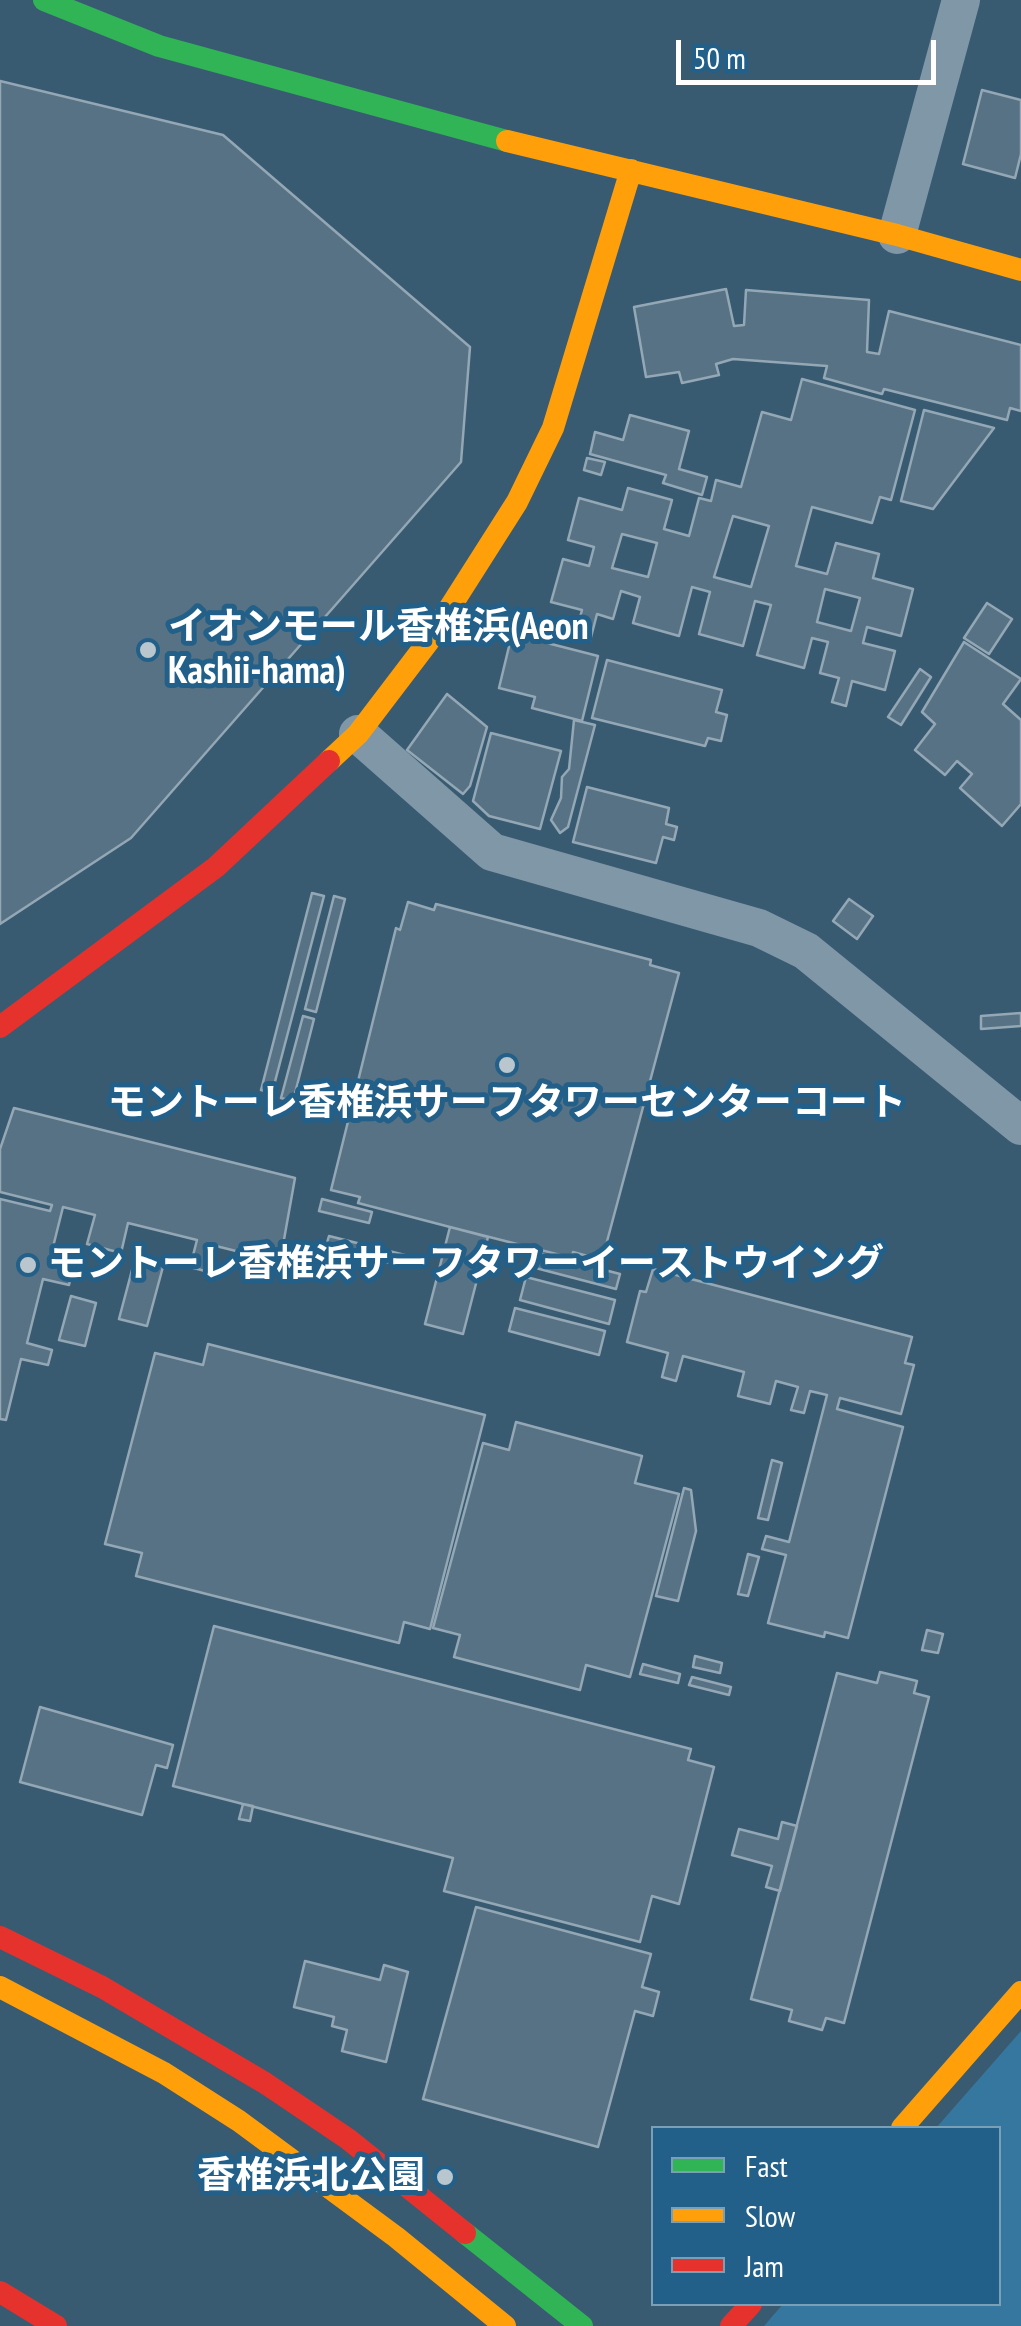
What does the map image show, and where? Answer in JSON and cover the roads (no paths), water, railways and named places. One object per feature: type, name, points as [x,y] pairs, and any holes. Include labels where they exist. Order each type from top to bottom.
[{"type":"main road","points":[[44,0],[159,46],[471,132],[897,235],[1021,270]]},
{"type":"main road","points":[[0,1027],[216,866],[358,734],[428,642],[524,487],[553,428],[631,170]]},
{"type":"main road","points":[[0,1937],[102,1987],[265,2083],[348,2139],[582,2326]]},
{"type":"main road","points":[[0,1987],[164,2074],[239,2121],[396,2236],[505,2326]]},
{"type":"main road","points":[[904,2126],[1021,1992]]},
{"type":"main road","points":[[0,2292],[56,2326]]},
{"type":"main road","points":[[732,2326],[749,2306]]},
{"type":"street","points":[[897,235],[961,0]]},
{"type":"street","points":[[358,734],[492,852],[759,928],[806,951],[1021,1126]]},
{"type":"place","name":"イオンモール香椎浜(Aeon Kashii-hama)","points":[[148,650]]},
{"type":"place","name":"モントーレ香椎浜サーフタワーセンターコート","points":[[507,1065]]},
{"type":"place","name":"モントーレ香椎浜サーフタワーイーストウイング","points":[[28,1265]]},
{"type":"place","name":"香椎浜北公園","points":[[445,2177]]}]
